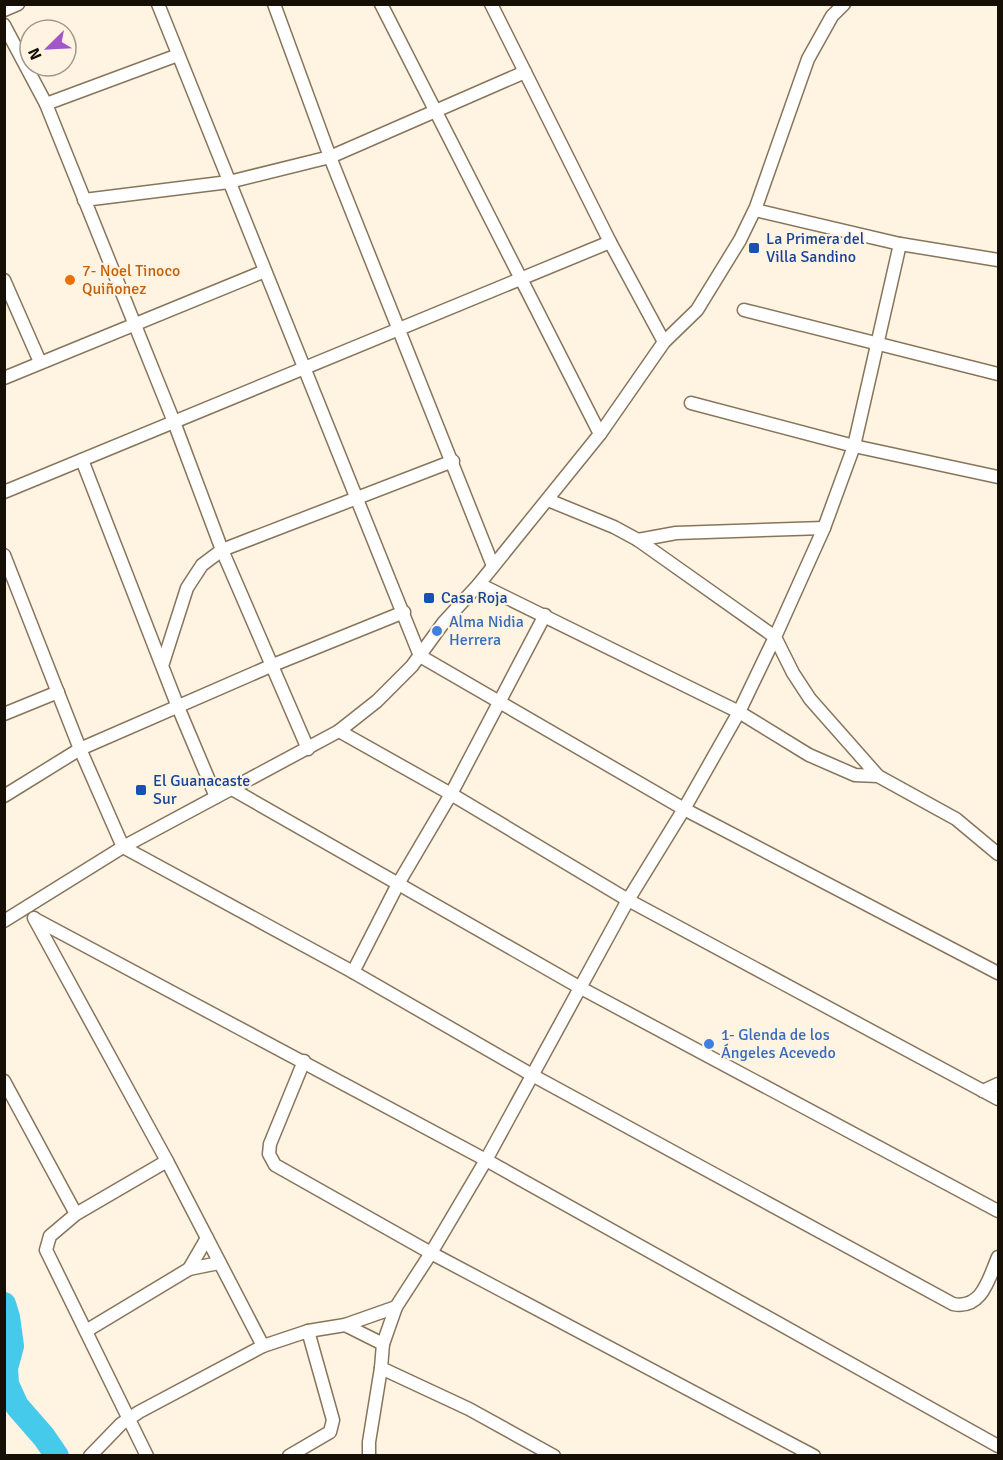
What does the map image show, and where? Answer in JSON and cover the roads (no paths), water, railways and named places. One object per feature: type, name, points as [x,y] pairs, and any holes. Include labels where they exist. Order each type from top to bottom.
[{"type":"street","points":[[4,10],[18,4]]},
{"type":"street","points":[[158,4],[420,656],[684,809],[999,973]]},
{"type":"street","points":[[381,4],[519,280],[600,434]]},
{"type":"street","points":[[491,4],[610,242],[664,342]]},
{"type":"street","points":[[4,921],[123,847],[339,731],[377,701],[420,656],[444,622],[479,584],[600,434],[664,342],[697,310],[740,240],[755,210],[808,59],[832,16],[844,4]]},
{"type":"street","points":[[279,6],[330,156],[493,566]]},
{"type":"street","points":[[4,25],[46,104],[174,422],[222,550],[308,749]]},
{"type":"street","points":[[46,104],[178,55]]},
{"type":"street","points":[[84,200],[229,182],[330,156],[437,112],[525,72]]},
{"type":"street","points":[[755,210],[900,244],[999,260]]},
{"type":"street","points":[[4,492],[610,242]]},
{"type":"street","points":[[369,1455],[383,1344],[396,1307],[486,1160],[628,900],[684,809],[739,712],[824,528],[854,446],[900,244]]},
{"type":"street","points":[[4,378],[265,272]]},
{"type":"street","points":[[4,280],[40,362]]},
{"type":"street","points":[[744,310],[999,374]]},
{"type":"street","points":[[691,403],[854,446],[999,477]]},
{"type":"street","points":[[82,460],[178,707],[216,797]]},
{"type":"street","points":[[162,663],[187,588],[202,565],[222,550],[453,461]]},
{"type":"street","points":[[548,500],[614,527],[638,540],[775,637],[793,673],[810,699],[878,776],[956,819],[999,854]]},
{"type":"street","points":[[638,540],[676,533],[824,528]]},
{"type":"street","points":[[4,555],[80,749],[123,847],[353,972],[532,1075],[953,1304],[964,1306],[973,1302],[981,1294],[999,1257]]},
{"type":"street","points":[[479,584],[739,712],[809,755],[855,775],[878,776]]},
{"type":"street","points":[[4,796],[80,749],[273,665],[404,612]]},
{"type":"street","points":[[353,972],[398,884],[451,794],[500,703],[545,615]]},
{"type":"street","points":[[4,714],[58,692]]},
{"type":"street","points":[[339,731],[451,794],[628,900],[999,1100]]},
{"type":"street","points":[[232,789],[579,987],[999,1211]]},
{"type":"street","points":[[28,906],[167,1161],[263,1346]]},
{"type":"street","points":[[35,919],[486,1160],[999,1446]]},
{"type":"street","points":[[304,1061],[270,1144],[269,1154],[275,1165],[431,1253],[814,1455]]},
{"type":"street","points":[[4,1081],[76,1214]]},
{"type":"street","points":[[982,1091],[999,1084]]},
{"type":"street","points":[[147,1455],[46,1250],[50,1236],[76,1214],[167,1161]]},
{"type":"street","points":[[189,1269],[207,1238]]},
{"type":"street","points":[[86,1331],[189,1269],[219,1263]]},
{"type":"street","points":[[90,1455],[121,1424],[263,1346],[308,1331],[345,1324],[396,1307]]},
{"type":"street","points":[[345,1324],[383,1344]]},
{"type":"street","points":[[290,1455],[330,1432],[333,1420],[308,1331]]},
{"type":"street","points":[[381,1368],[469,1409],[554,1455]]},
{"type":"waterway","points":[[4,1304],[12,1346],[6,1368],[7,1384],[17,1406],[57,1456]]},
{"type":"place","name":"La Primera del Villa Sandino","points":[[754,248]]},
{"type":"place","name":"7- Noel Tinoco Quiñonez","points":[[70,280]]},
{"type":"place","name":"Casa Roja","points":[[429,598]]},
{"type":"place","name":"Alma Nidia Herrera","points":[[437,631]]},
{"type":"place","name":"El Guanacaste Sur","points":[[141,790]]},
{"type":"place","name":"1- Glenda de los Ángeles Acevedo","points":[[709,1044]]}]
